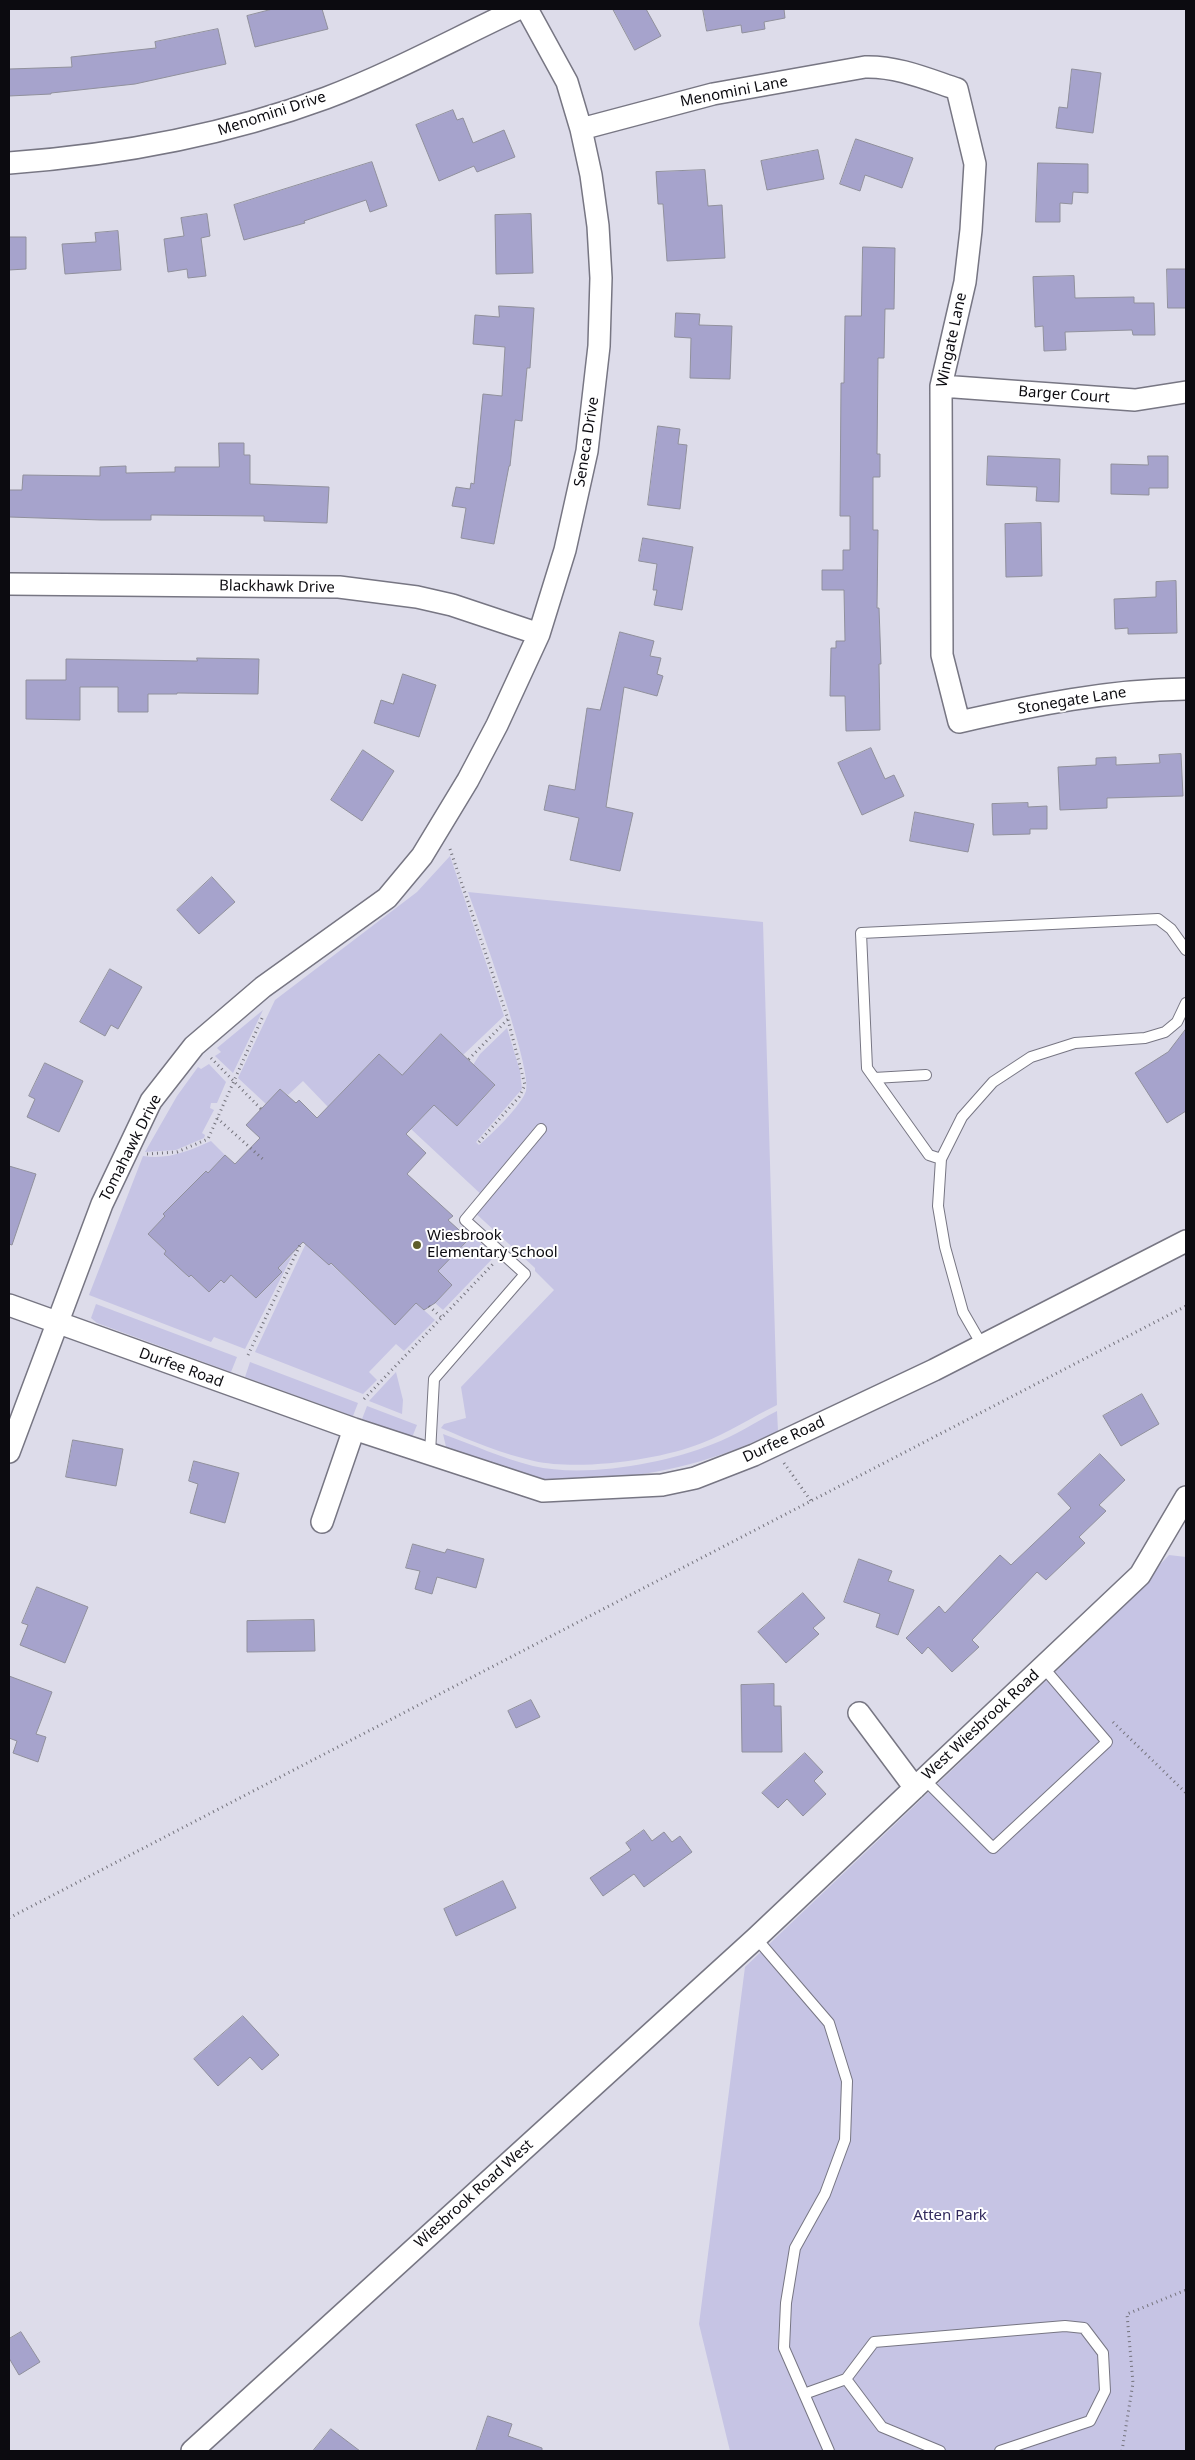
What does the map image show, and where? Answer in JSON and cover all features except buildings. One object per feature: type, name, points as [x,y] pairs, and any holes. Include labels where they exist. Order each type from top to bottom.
[{"type":"street","name":"Menomini Drive","points":[[9,163],[63,159],[130,150],[201,136],[262,120],[326,98],[389,71],[518,9]]},
{"type":"street","name":"Seneca Drive","points":[[422,856],[468,780],[497,725],[539,634],[578,499],[588,441],[599,346],[601,278],[598,226],[591,174],[581,129],[567,82],[527,9]]},
{"type":"street","name":"Menomini Lane","points":[[581,129],[712,94],[865,67],[890,68]]},
{"type":"street","name":"Wingate Lane","points":[[890,68],[957,89],[972,148],[974,164],[971,230],[965,282],[941,386],[942,655],[959,722]]},
{"type":"street","name":"Barger Court","points":[[941,386],[1135,400],[1186,392]]},
{"type":"street","name":"Blackhawk Drive","points":[[9,584],[339,587],[381,591],[452,606],[539,634]]},
{"type":"street","name":"Stonegate Lane","points":[[959,722],[1050,702],[1102,694],[1186,689]]},
{"type":"street","name":"Tomahawk Drive","points":[[9,1452],[102,1204],[151,1101],[194,1046],[263,987],[387,898],[422,856]]},
{"type":"street","name":"Durfee Road","points":[[9,1305],[354,1429],[543,1491],[662,1485],[719,1469],[773,1446],[982,1345],[1186,1241]]},
{"type":"street","points":[[322,1522],[354,1429]]},
{"type":"street","name":"West Wiesbrook Road","points":[[756,1938],[1140,1575],[1186,1497]]},
{"type":"street","points":[[859,1713],[919,1784]]},
{"type":"street","name":"Wiesbrook Road West","points":[[192,2451],[756,1938]]},
{"type":"lane","points":[[941,1159],[929,1155],[867,1068],[861,932],[1158,919],[1171,929],[1186,950]]},
{"type":"lane","points":[[982,1345],[964,1312],[944,1240],[938,1206],[941,1159],[962,1116],[993,1082],[1011,1068],[1031,1057],[1076,1043],[1145,1038],[1165,1032],[1177,1022],[1186,1003]]},
{"type":"lane","points":[[874,1078],[926,1074]]},
{"type":"lane","points":[[430,1453],[434,1379],[525,1274],[465,1220],[541,1128]]},
{"type":"lane","points":[[919,1784],[993,1848],[1107,1742],[1043,1667]]},
{"type":"lane","points":[[756,1938],[829,2022],[847,2081],[845,2140],[824,2194],[795,2248],[786,2303],[784,2348],[829,2451]]},
{"type":"lane","points":[[804,2394],[846,2379],[874,2342],[1065,2326],[1084,2328],[1103,2353],[1105,2391],[1090,2421],[1000,2451]]},
{"type":"lane","points":[[846,2379],[882,2427],[940,2451]]},
{"type":"path","points":[[450,848],[508,1019],[525,1086],[519,1098],[479,1142]]},
{"type":"path","points":[[141,1153],[152,1155],[177,1152],[208,1139],[264,1015]]},
{"type":"path","points":[[468,1060],[508,1019]]},
{"type":"path","points":[[207,1054],[261,1110]]},
{"type":"path","points":[[217,1118],[264,1161]]},
{"type":"path","points":[[248,1355],[300,1245]]},
{"type":"path","points":[[364,1400],[502,1254]]},
{"type":"path","points":[[429,1306],[442,1318]]},
{"type":"path","points":[[9,1918],[1186,1306]]},
{"type":"path","points":[[773,1446],[810,1501]]},
{"type":"path","points":[[1111,1721],[1186,1793]]},
{"type":"path","points":[[1122,2451],[1133,2383],[1127,2314],[1186,2290]]},
{"type":"green space","points":[[450,856],[504,1016],[463,1055],[441,1034],[402,1075],[379,1054],[328,1107],[303,1081],[288,1095],[280,1089],[266,1104],[238,1078],[275,1000],[417,892]]},
{"type":"green space","points":[[468,892],[763,922],[777,1405],[721,1435],[685,1449],[642,1459],[573,1465],[552,1464],[511,1455],[441,1428],[444,1424],[466,1418],[461,1387],[554,1290],[535,1271],[535,1268],[472,1210],[484,1197],[411,1129],[434,1105],[457,1126],[495,1086],[473,1065],[480,1054],[507,1028],[520,1071],[522,1089],[476,1142],[479,1145],[512,1112],[526,1091],[526,1078],[514,1027]]},
{"type":"green space","points":[[263,1010],[233,1073],[215,1056],[221,1052],[217,1048]]},
{"type":"green space","points":[[209,1064],[226,1082],[217,1103],[211,1103],[210,1108],[214,1110],[202,1133],[205,1135],[204,1138],[176,1150],[145,1152],[177,1096],[198,1067],[201,1069]]},
{"type":"green space","points":[[211,1141],[225,1155],[208,1173],[205,1171],[202,1175],[204,1177],[163,1214],[165,1216],[148,1234],[166,1251],[164,1254],[186,1270],[184,1272],[188,1277],[191,1275],[209,1292],[221,1280],[224,1282],[231,1275],[256,1298],[282,1272],[278,1268],[293,1254],[245,1349],[214,1337],[211,1342],[89,1295],[143,1156],[170,1156]]},
{"type":"green space","points":[[471,1238],[476,1239],[495,1256],[443,1310],[435,1303],[452,1285],[438,1271]]},
{"type":"green space","points":[[307,1241],[394,1324],[416,1303],[435,1320],[404,1351],[396,1344],[369,1372],[377,1380],[363,1394],[255,1352]]},
{"type":"green space","points":[[96,1304],[237,1357],[231,1372],[97,1323],[91,1318]]},
{"type":"green space","points":[[250,1362],[358,1403],[353,1416],[245,1377]]},
{"type":"green space","points":[[396,1372],[403,1400],[402,1414],[369,1401]]},
{"type":"green space","points":[[367,1406],[417,1425],[413,1435],[410,1436],[362,1419]]},
{"type":"green space","points":[[777,1411],[778,1431],[712,1458],[668,1469],[623,1477],[570,1482],[549,1481],[506,1471],[447,1451],[443,1434],[533,1466],[553,1469],[599,1470],[648,1463],[693,1451],[729,1437]]},
{"type":"green space","name":"Atten Park","points":[[1169,1555],[1186,1557],[1186,2451],[730,2451],[699,2324],[745,1967],[1093,1636]]},
{"type":"place","name":"Wiesbrook Elementary School","points":[[417,1245]]}]
